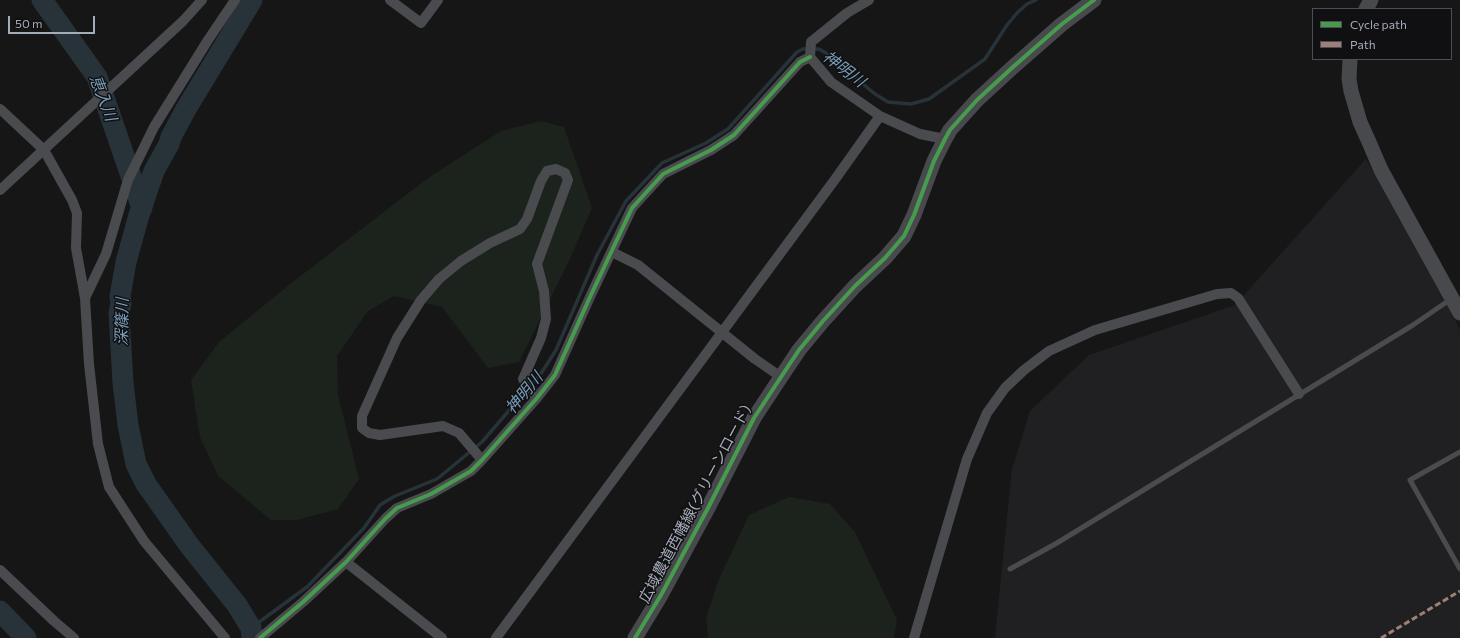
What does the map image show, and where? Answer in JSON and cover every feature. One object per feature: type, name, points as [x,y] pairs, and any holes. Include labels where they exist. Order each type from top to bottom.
[{"type":"street","points":[[0,190],[183,21],[202,0]]},
{"type":"street","points":[[85,298],[106,254],[128,180],[154,127],[208,40],[235,0]]},
{"type":"street","points":[[390,0],[421,23],[438,0]]},
{"type":"street","points":[[869,0],[847,13],[811,42],[810,57],[831,82],[880,116],[920,134],[944,139]]},
{"type":"street","name":"広域農道西幡線(グリーンロード)","points":[[635,638],[665,588],[754,418],[799,350],[823,321],[885,258],[904,236],[914,215],[934,161],[944,139],[950,130],[983,94],[1062,24],[1094,0]]},
{"type":"street","points":[[265,636],[346,562],[385,518],[397,508],[431,494],[471,471],[480,458],[555,375],[632,208],[663,174],[710,150],[734,135],[800,62],[810,57]]},
{"type":"street","points":[[1350,60],[1349,79],[1360,122],[1381,170],[1460,313]]},
{"type":"street","points":[[0,109],[44,150],[72,200],[77,213],[76,248],[85,298],[89,364],[98,444],[109,487],[144,541],[225,638]]},
{"type":"street","points":[[496,638],[880,116]]},
{"type":"street","points":[[480,458],[458,433],[443,426],[380,435],[369,433],[362,428],[362,416],[397,338],[421,300],[439,279],[461,261],[490,243],[520,229],[527,219],[541,181],[547,171],[556,169],[565,173],[568,180],[537,264],[544,291],[546,319],[541,338],[522,379],[535,396]]},
{"type":"street","points":[[612,252],[638,265],[721,333],[781,377]]},
{"type":"street","points":[[914,638],[967,459],[988,414],[1006,388],[1024,370],[1049,351],[1095,330],[1216,294],[1231,293],[1238,298],[1299,394]]},
{"type":"street","points":[[346,562],[442,638]]},
{"type":"street","points":[[0,570],[74,638]]},
{"type":"lane","points":[[1010,568],[1057,543],[1413,325],[1451,298]]},
{"type":"lane","points":[[1460,452],[1410,480],[1460,569]]},
{"type":"shaded area","points":[[541,121],[564,127],[592,208],[569,261],[519,362],[488,368],[442,307],[394,296],[368,311],[337,356],[338,395],[359,479],[338,509],[297,520],[271,520],[218,476],[200,437],[191,380],[219,342],[290,284],[428,178],[501,131]]},
{"type":"shaded area","points":[[1366,159],[1460,329],[1460,638],[995,638],[1012,469],[1030,411],[1089,355],[1235,305]]},
{"type":"shaded area","points":[[789,497],[830,504],[855,532],[897,620],[894,638],[708,638],[706,618],[719,579],[749,515]]},
{"type":"waterway","name":"恵入川","points":[[42,0],[97,77],[142,208]]},
{"type":"waterway","name":"深篠川","points":[[252,0],[186,109],[154,171],[139,215],[126,262],[120,296],[121,303],[119,313],[123,383],[128,425],[136,464],[146,484],[189,545],[237,605],[251,628],[252,638]]},
{"type":"waterway","name":"神明川","points":[[251,628],[307,587],[364,528],[380,505],[395,496],[437,479],[482,442],[542,372],[556,350],[597,255],[626,201],[662,163],[706,143],[728,129],[797,52],[803,49],[819,49],[826,53],[875,94],[888,102],[911,104],[929,99],[985,59],[1007,25],[1017,13],[1027,4],[1036,0]]},
{"type":"waterway","points":[[0,611],[26,638]]},
{"type":"marked path","points":[[1381,638],[1460,591]]},
{"type":"cycle path","points":[[635,638],[661,595],[754,418],[799,350],[855,286],[885,258],[904,236],[914,215],[934,161],[950,130],[977,100],[1013,67],[1062,24],[1094,0]]},
{"type":"cycle path","points":[[260,638],[303,602],[346,562],[397,508],[431,494],[471,471],[482,460],[537,398],[555,375],[632,208],[663,174],[711,150],[734,135],[800,62],[810,57]]}]
